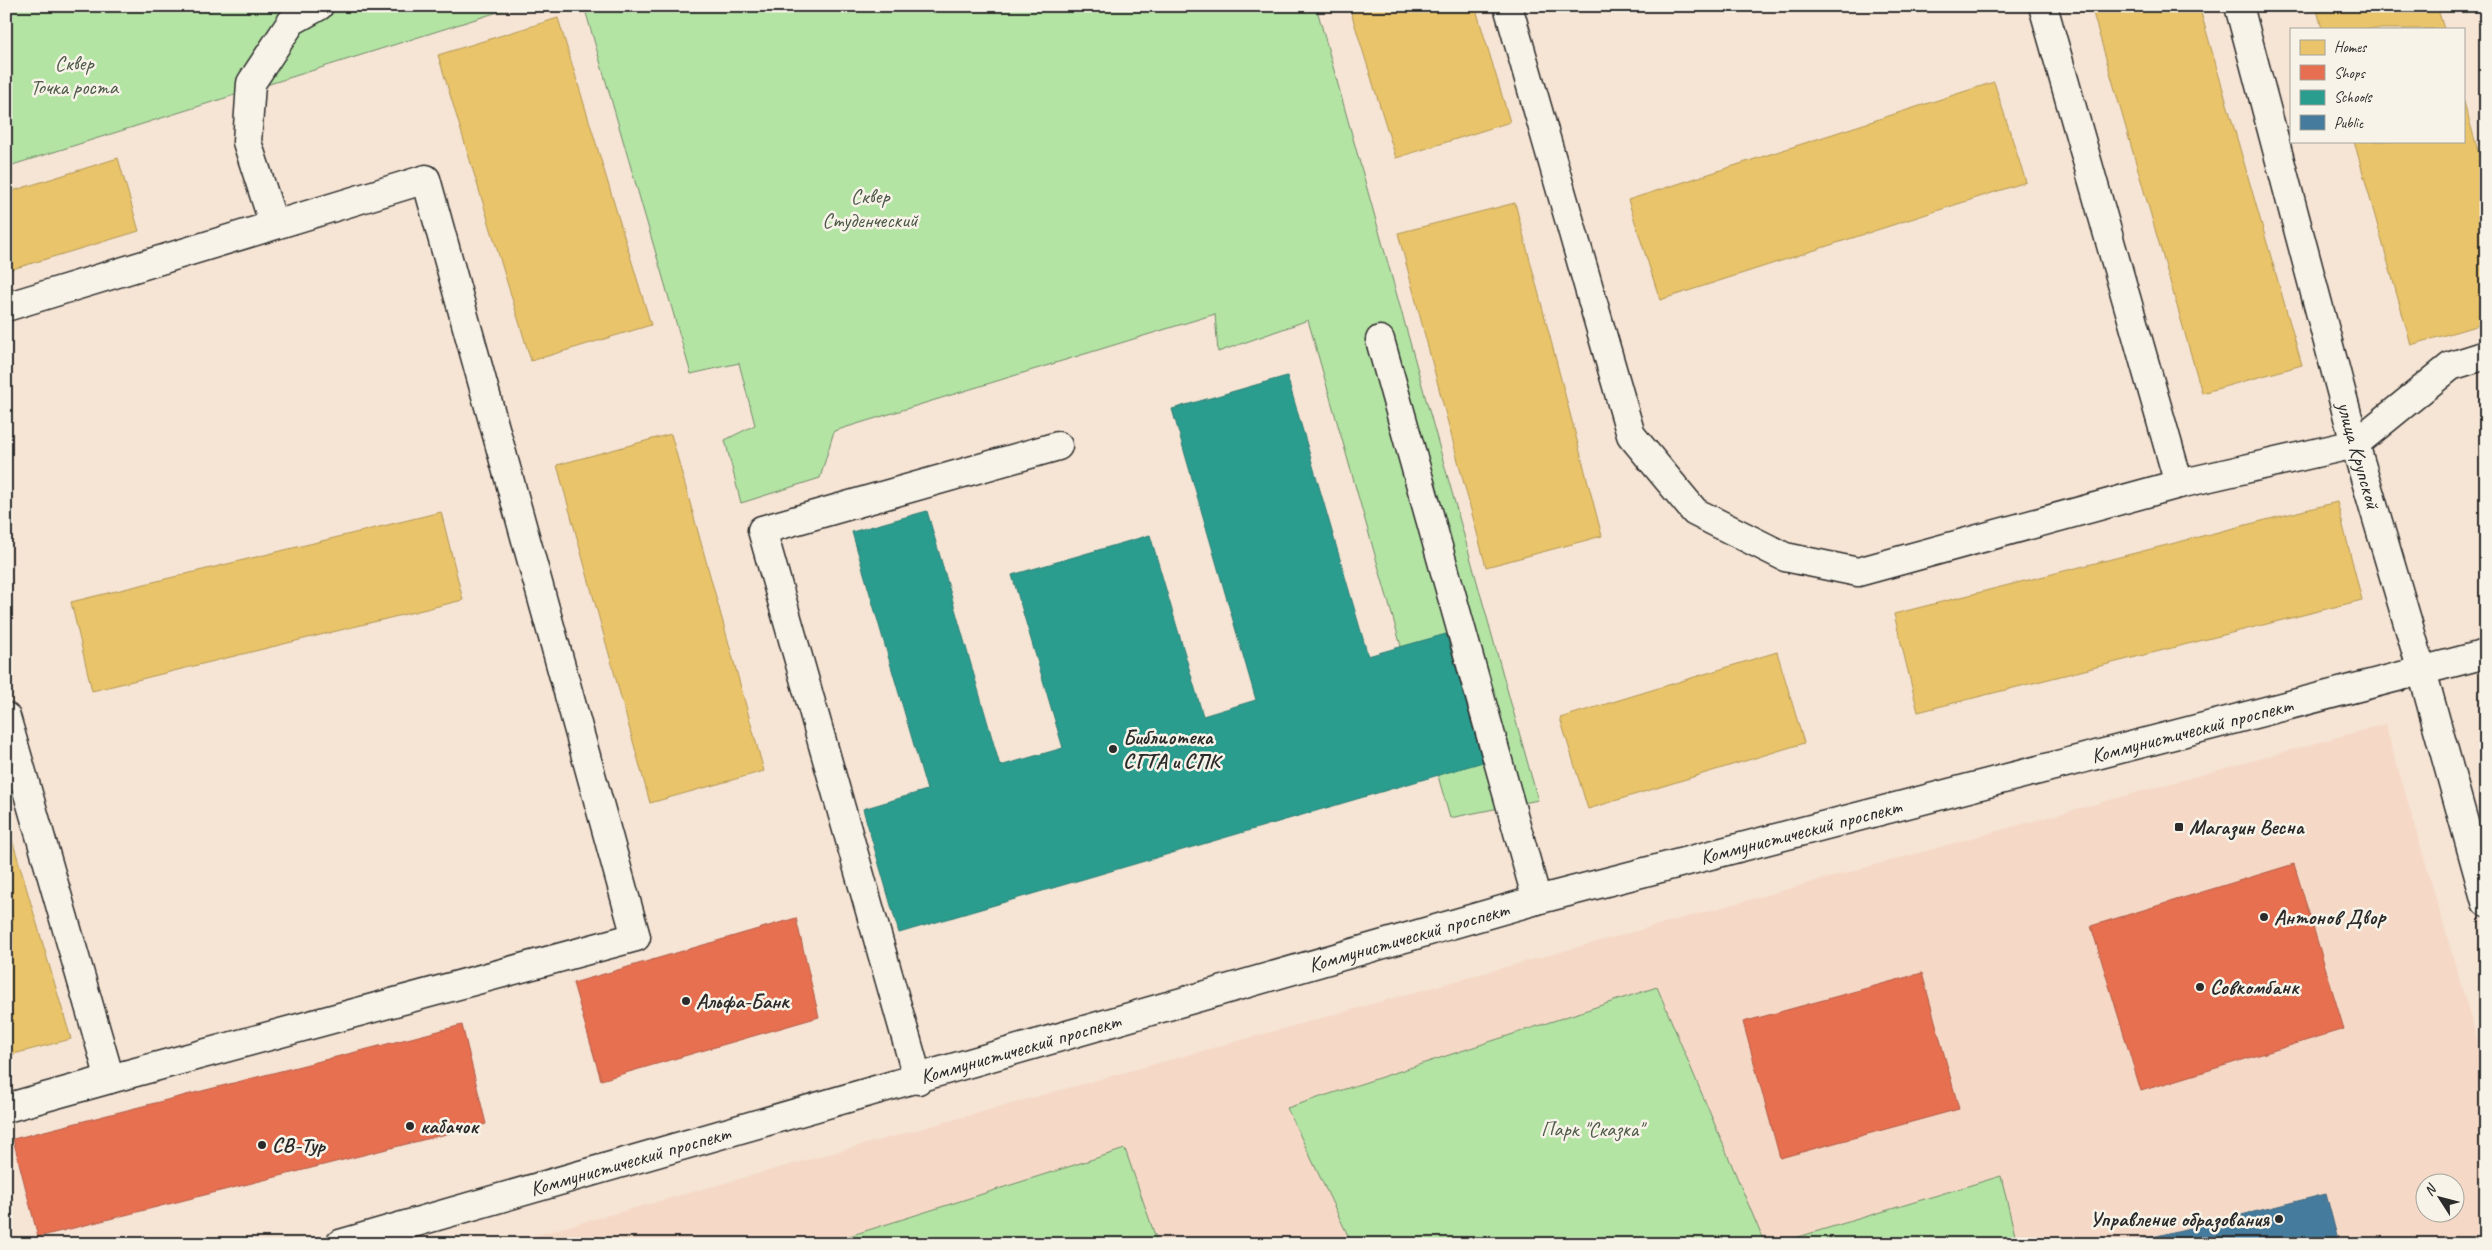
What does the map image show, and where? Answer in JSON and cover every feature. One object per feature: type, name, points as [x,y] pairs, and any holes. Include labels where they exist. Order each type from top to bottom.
[{"type":"main road","points":[[274,225],[247,142],[251,83],[292,21],[319,6]]},
{"type":"main road","points":[[1508,6],[1631,435],[1695,512],[1785,557],[1858,572],[2180,484],[2355,444],[2450,366],[2486,356]]},
{"type":"main road","points":[[2043,6],[2180,484]]},
{"type":"main road","name":"улица Крупской","points":[[2239,6],[2355,444],[2422,671],[2486,902]]},
{"type":"main road","points":[[6,307],[426,178],[636,937],[6,1108]]},
{"type":"main road","points":[[1380,340],[1538,900]]},
{"type":"main road","points":[[918,1080],[762,530],[1058,446]]},
{"type":"main road","name":"Коммунистический проспект","points":[[340,1244],[918,1080],[1538,900],[2486,654]]},
{"type":"main road","points":[[6,717],[110,1079]]},
{"type":"shaded area","points":[[2385,724],[2486,1070],[2486,1244],[504,1244]]},
{"type":"green space","name":"Сквер Точка роста","points":[[6,6],[517,6],[6,167]]},
{"type":"green space","name":"Сквер Студенческий","points":[[584,6],[1316,6],[1538,800],[1450,818],[1308,320],[1218,352],[1215,314],[834,431],[820,478],[741,503],[725,440],[755,425],[739,363],[691,374]]},
{"type":"green space","name":"Парк \"Сказка\"","points":[[1657,987],[1765,1244],[1352,1244],[1287,1108]]},
{"type":"green space","points":[[1125,1149],[1158,1244],[824,1244]]},
{"type":"green space","points":[[2001,1176],[2017,1244],[1775,1244]]},
{"type":"building: Homes","points":[[1349,6],[1475,6],[1510,122],[1396,158]]},
{"type":"building: Homes","points":[[2091,6],[2199,6],[2302,365],[2202,393]]},
{"type":"building: Homes","points":[[2316,6],[2437,6],[2444,28],[2322,28]]},
{"type":"building: Homes","points":[[558,18],[651,325],[531,361],[438,55]]},
{"type":"building: Homes","points":[[1994,82],[2026,182],[1660,300],[1628,200]]},
{"type":"building: Homes","points":[[2464,102],[2486,179],[2486,323],[2411,345],[2354,142],[2464,142]]},
{"type":"building: Homes","points":[[118,158],[139,231],[6,271],[6,193]]},
{"type":"building: Homes","points":[[1515,203],[1602,536],[1486,567],[1398,233]]},
{"type":"building: Homes","points":[[671,434],[764,771],[650,803],[557,465]]},
{"type":"building: Homes","points":[[2337,502],[2362,600],[1918,712],[1894,614]]},
{"type":"building: Homes","points":[[441,512],[463,600],[92,691],[71,602]]},
{"type":"building: Homes","points":[[1777,652],[1804,743],[1588,809],[1560,718]]},
{"type":"building: Homes","points":[[11,836],[71,1039],[6,1056],[6,837]]},
{"type":"building: Shops","points":[[2294,864],[2344,1029],[2141,1091],[2091,926]]},
{"type":"building: Shops","points":[[796,918],[819,1017],[601,1080],[573,983]]},
{"type":"building: Shops","points":[[1922,973],[1959,1109],[1780,1158],[1743,1022]]},
{"type":"building: Shops","points":[[462,1025],[486,1124],[38,1237],[13,1139]]},
{"type":"building: Schools","points":[[1287,376],[1368,656],[1446,634],[1483,762],[899,933],[863,809],[927,790],[852,532],[927,511],[1000,766],[1063,748],[1012,575],[1150,535],[1203,716],[1256,700],[1172,409]]},
{"type":"building: Public","name":"Управление образования","points":[[2326,1194],[2339,1244],[2125,1244]]},
{"type":"place","name":"Библиотека СГТА и СПК","points":[[1113,749]]},
{"type":"place","name":"Магазин Весна","points":[[2179,827]]},
{"type":"place","name":"Антонов Двор","points":[[2264,917]]},
{"type":"place","name":"Совкомбанк","points":[[2200,987]]},
{"type":"place","name":"Альфа-Банк","points":[[686,1001]]},
{"type":"place","name":"кабачок","points":[[410,1126]]},
{"type":"place","name":"СВ-Тур","points":[[262,1145]]},
{"type":"place","name":"Управление образования","points":[[2279,1219]]}]
